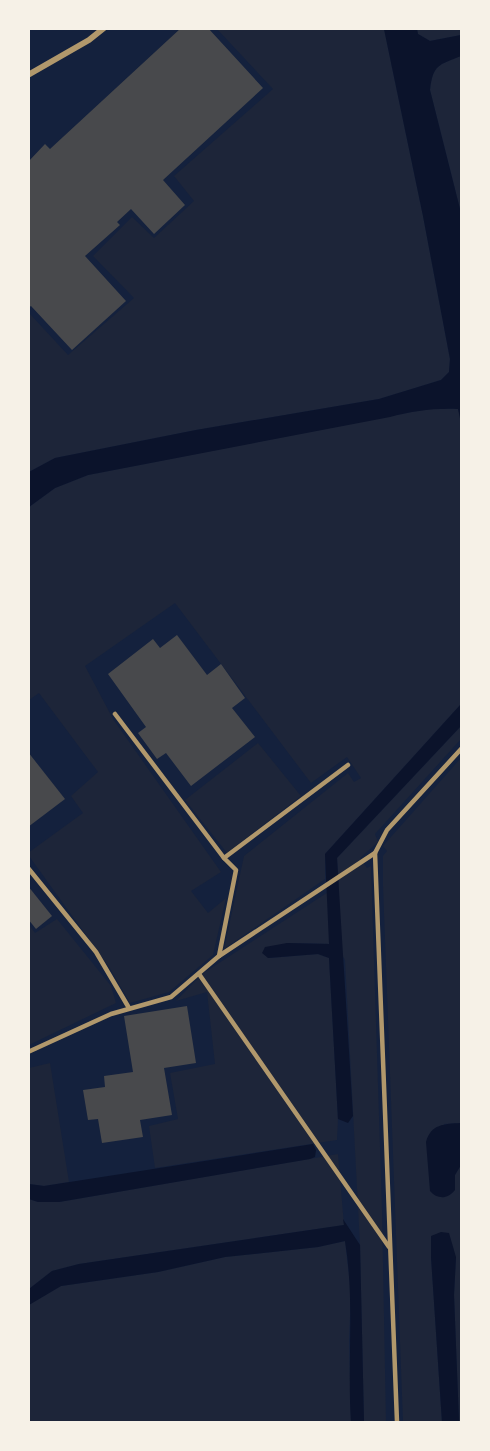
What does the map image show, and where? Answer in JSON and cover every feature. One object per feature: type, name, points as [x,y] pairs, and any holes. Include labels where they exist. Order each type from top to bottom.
[{"type":"street","points":[[28,75],[89,40],[104,28]]},
{"type":"lane","points":[[115,714],[224,858],[236,870],[219,956]]},
{"type":"lane","points":[[28,1052],[111,1014],[171,997],[219,956],[375,853],[387,830],[462,748]]},
{"type":"lane","points":[[224,858],[348,765]]},
{"type":"lane","points":[[375,853],[397,1422]]},
{"type":"lane","points":[[28,868],[96,952],[129,1008]]},
{"type":"lane","points":[[199,974],[391,1249]]},
{"type":"shaded area","points":[[217,29],[384,29],[423,216],[450,359],[449,372],[441,380],[379,399],[196,430],[55,458],[29,472],[29,315],[68,355],[134,298],[93,256],[132,217],[154,238],[194,201],[174,176],[273,89]]},
{"type":"shaded area","points":[[384,29],[417,29],[418,34],[430,41],[461,35],[461,56],[447,61],[435,70],[430,90],[461,213],[461,423],[458,409],[423,410],[88,475],[55,488],[29,507],[29,472],[55,458],[196,430],[379,399],[441,380],[449,372],[450,359],[423,216]]},
{"type":"shaded area","points":[[417,29],[461,29],[461,35],[430,41],[418,34]]},
{"type":"shaded area","points":[[461,56],[461,213],[430,90],[435,70],[447,61]]},
{"type":"shaded area","points":[[432,408],[458,409],[462,423],[461,704],[325,854],[325,879],[224,949],[244,856],[348,773],[354,782],[361,778],[347,757],[311,783],[175,603],[85,666],[113,719],[221,872],[191,891],[208,913],[226,898],[213,955],[169,992],[130,1003],[109,967],[28,853],[83,813],[71,796],[98,772],[39,693],[29,700],[29,507],[55,488],[88,475]]},
{"type":"shaded area","points":[[461,704],[461,726],[337,858],[353,1116],[348,1123],[338,1119],[329,958],[318,954],[268,958],[262,953],[265,947],[287,943],[329,944],[325,854]]},
{"type":"shaded area","points":[[461,726],[461,739],[375,834],[378,842],[360,858],[367,868],[371,866],[386,1422],[364,1422],[360,1245],[345,960],[335,944],[287,943],[269,958],[318,954],[329,958],[338,1119],[337,1140],[155,1168],[149,1126],[178,1119],[170,1073],[215,1064],[207,992],[176,1001],[202,974],[339,885],[337,858]]},
{"type":"shaded area","points":[[258,743],[301,796],[227,853],[185,800]]},
{"type":"shaded area","points":[[461,758],[461,1123],[444,1124],[455,1190],[455,1175],[461,1165],[461,1422],[459,1422],[454,1295],[456,1257],[431,1257],[442,1422],[403,1422],[383,886],[383,856],[387,851],[383,846]]},
{"type":"shaded area","points":[[57,919],[111,986],[116,1003],[29,1045],[29,925],[35,933]]},
{"type":"shaded area","points":[[50,1063],[69,1182],[44,1186],[29,1184],[29,1068]]},
{"type":"shaded area","points":[[461,1123],[461,1165],[455,1175],[455,1190],[449,1196],[439,1197],[430,1191],[426,1142],[435,1128]]},
{"type":"shaded area","points":[[313,1144],[316,1150],[315,1157],[310,1159],[59,1202],[38,1202],[29,1199],[29,1184],[44,1186]]},
{"type":"shaded area","points":[[338,1154],[344,1225],[79,1264],[52,1271],[29,1289],[29,1199],[38,1202],[59,1202]]},
{"type":"shaded area","points":[[343,1219],[360,1245],[364,1422],[351,1422],[350,1286],[345,1241],[318,1247],[225,1257],[158,1272],[61,1286],[29,1305],[29,1289],[52,1271],[79,1264],[344,1225]]},
{"type":"shaded area","points":[[441,1232],[449,1233],[456,1257],[454,1295],[459,1422],[442,1422],[431,1257],[431,1236]]},
{"type":"shaded area","points":[[345,1241],[351,1293],[349,1341],[351,1422],[29,1422],[28,1305],[61,1286],[158,1272],[225,1257],[318,1247]]},
{"type":"building","points":[[181,28],[208,28],[263,88],[163,180],[185,205],[154,234],[131,209],[117,222],[120,225],[85,256],[126,301],[72,350],[31,306],[28,308],[28,162],[45,144],[50,149]]},
{"type":"building","points":[[177,635],[207,675],[221,664],[245,698],[232,708],[255,737],[191,786],[166,753],[157,759],[138,733],[146,727],[108,674],[153,639],[160,648]]},
{"type":"building","points":[[28,752],[65,799],[28,827]]},
{"type":"building","points":[[28,886],[52,916],[36,929],[28,919]]},
{"type":"building","points":[[187,1006],[196,1063],[164,1068],[172,1115],[140,1120],[143,1137],[102,1143],[98,1119],[88,1120],[83,1090],[105,1087],[104,1076],[133,1072],[124,1016]]}]
